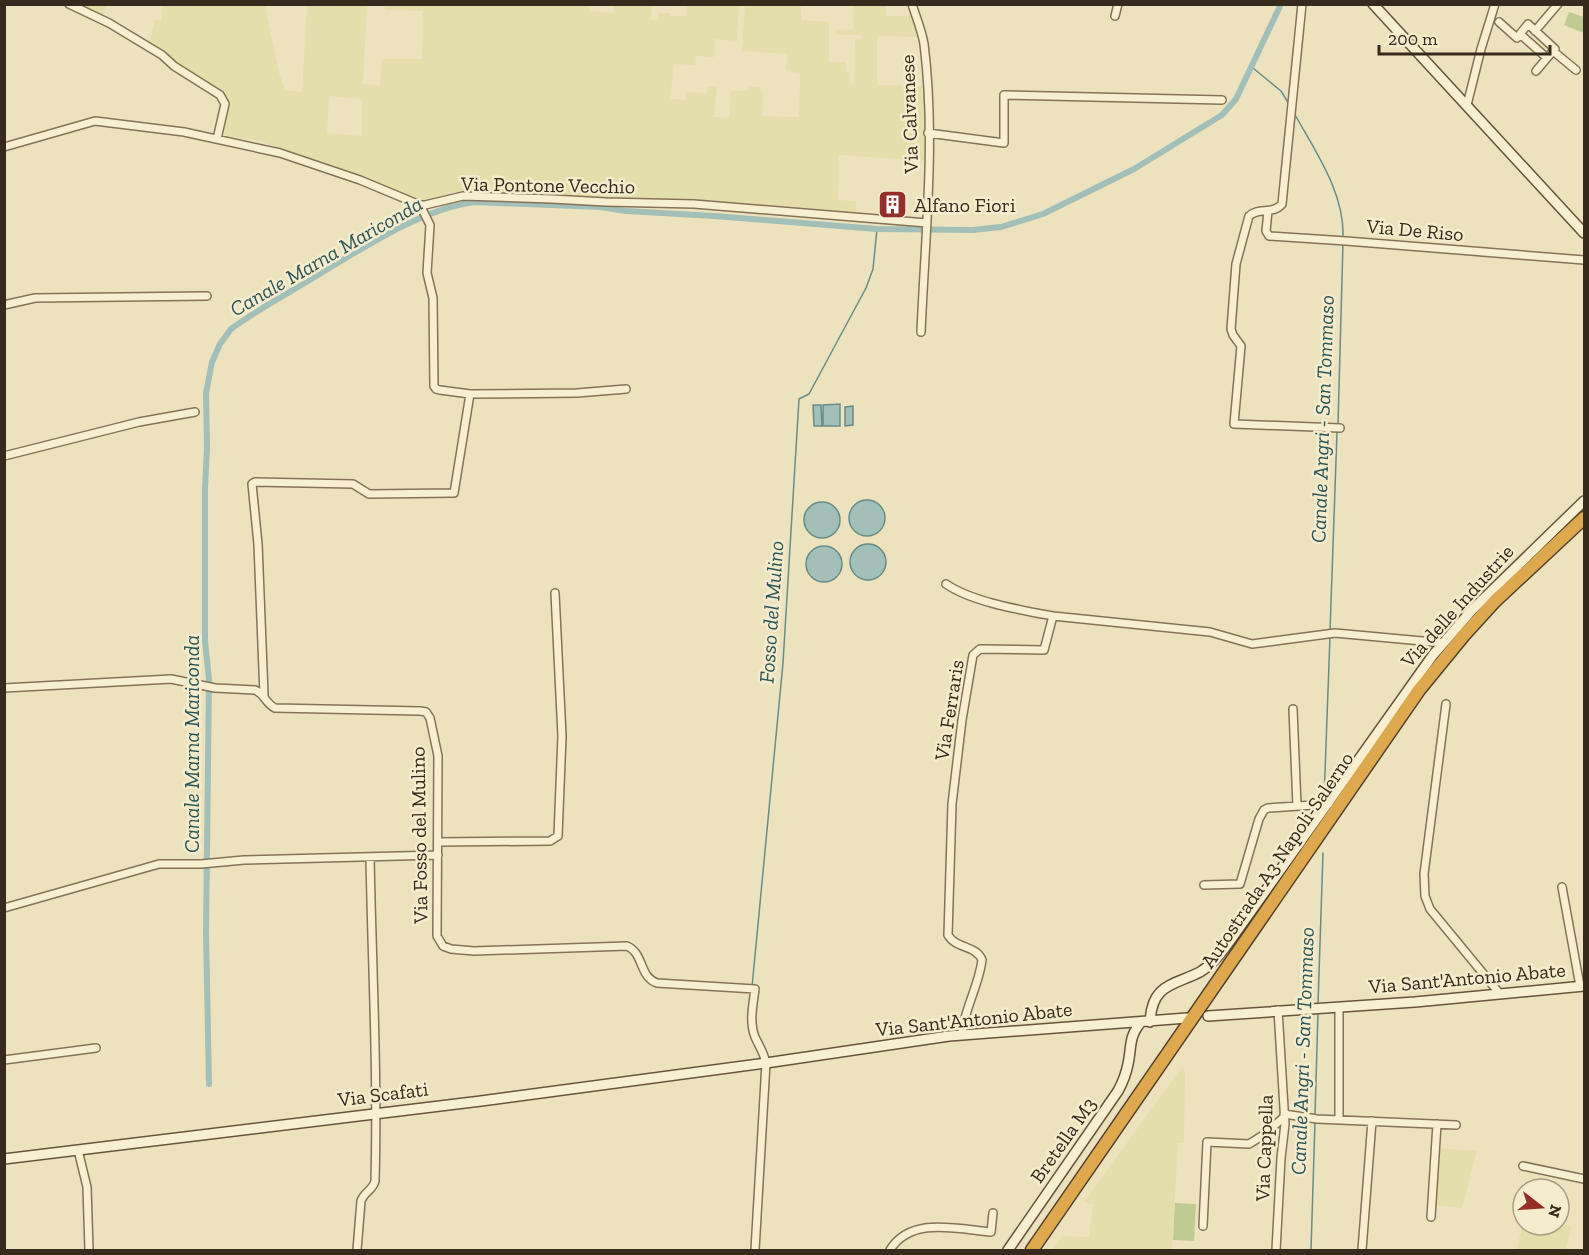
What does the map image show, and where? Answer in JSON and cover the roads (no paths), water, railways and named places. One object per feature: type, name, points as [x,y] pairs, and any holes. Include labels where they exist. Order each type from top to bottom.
[{"type":"highway","name":"Autostrada A3 Napoli-Salerno","points":[[1032,1251],[1419,690],[1456,643],[1495,601],[1584,518]]},
{"type":"highway","name":"Autostrada A3 Napoli-Salerno","points":[[1041,1251],[1425,695],[1484,624],[1584,527]]},
{"type":"street","points":[[69,4],[109,23],[220,94],[225,104],[217,140]]},
{"type":"street","name":"Via Calvanese","points":[[912,4],[923,42],[928,133],[927,224],[921,332]]},
{"type":"street","points":[[1115,16],[1118,4]]},
{"type":"street","points":[[1302,4],[1282,204],[1276,209],[1253,212],[1249,216],[1236,264],[1231,329],[1241,346],[1234,424],[1337,428]]},
{"type":"street","points":[[1373,4],[1584,233]]},
{"type":"street","points":[[1467,105],[1495,4]]},
{"type":"street","points":[[1535,31],[1558,4]]},
{"type":"street","points":[[1499,22],[1517,38],[1528,24],[1555,49],[1553,51],[1576,70]]},
{"type":"street","points":[[1520,34],[1547,58]]},
{"type":"street","points":[[1536,71],[1553,51]]},
{"type":"street","points":[[928,133],[1004,143],[1004,95],[1222,100]]},
{"type":"street","points":[[4,147],[95,121],[184,132],[280,153],[360,180],[421,207],[430,225],[427,273],[433,298],[434,386],[436,389],[470,394],[576,393],[626,389]]},
{"type":"street","name":"Via Pontone Vecchio","points":[[421,207],[463,196],[542,198],[693,204],[927,224]]},
{"type":"street","name":"Via De Riso","points":[[1268,211],[1266,231],[1269,236],[1584,260]]},
{"type":"street","points":[[4,305],[35,298],[207,296]]},
{"type":"street","points":[[264,698],[258,544],[252,484],[255,482],[353,484],[369,494],[454,493],[470,394]]},
{"type":"street","points":[[4,456],[139,422],[195,412]]},
{"type":"street","name":"Via delle Industrie","points":[[1146,1022],[1156,996],[1167,986],[1207,967],[1220,954],[1329,804],[1409,687],[1444,643],[1472,610],[1584,501]]},
{"type":"street","points":[[946,584],[959,592],[1011,608],[1053,616],[1210,632],[1252,644],[1335,633],[1444,643]]},
{"type":"street","points":[[438,842],[550,841],[558,836],[562,736],[555,593]]},
{"type":"street","name":"Via Ferraris","points":[[963,1034],[965,1017],[982,960],[976,952],[951,940],[947,927],[952,804],[962,720],[973,655],[980,649],[1044,650],[1053,616]]},
{"type":"street","points":[[4,688],[171,679],[215,688],[255,690],[260,692],[264,698]]},
{"type":"street","name":"Via Fosso del Mulino","points":[[264,698],[267,704],[275,708],[426,712],[430,718],[438,756],[437,936],[443,946],[474,951],[627,946],[633,948],[647,978],[651,981],[751,989],[754,1035],[765,1055],[766,1063],[755,1251]]},
{"type":"street","points":[[1446,704],[1426,853],[1425,896],[1430,909],[1500,994]]},
{"type":"street","points":[[1293,710],[1297,806]]},
{"type":"street","points":[[1204,885],[1240,884],[1261,814],[1268,808],[1329,804]]},
{"type":"street","points":[[4,908],[159,864],[438,855]]},
{"type":"street","points":[[357,1251],[361,1201],[375,1181],[376,1022],[370,857]]},
{"type":"street","points":[[1562,887],[1582,986]]},
{"type":"street","name":"Via Sant'Antonio Abate","points":[[1208,1016],[1395,1004],[1582,986]]},
{"type":"street","points":[[1339,1007],[1339,1120]]},
{"type":"street","name":"Via Cappella","points":[[1276,1251],[1284,1115],[1278,1010]]},
{"type":"street","name":"Via Sant'Antonio Abate","points":[[766,1063],[963,1034],[1187,1018]]},
{"type":"street","name":"Bretella M3","points":[[1130,1037],[1146,1022]]},
{"type":"street","name":"Bretella M3","points":[[1008,1251],[1118,1091],[1127,1070],[1130,1023]]},
{"type":"street","points":[[1114,1024],[1130,1037]]},
{"type":"street","points":[[4,1060],[96,1048]]},
{"type":"street","name":"Via Scafati","points":[[4,1160],[766,1063]]},
{"type":"street","points":[[1203,1226],[1208,1142],[1249,1144],[1265,1134],[1284,1115],[1314,1119],[1456,1125]]},
{"type":"street","points":[[1362,1251],[1372,1121]]},
{"type":"street","points":[[1431,1217],[1437,1124]]},
{"type":"street","points":[[78,1150],[87,1187],[89,1251]]},
{"type":"street","points":[[1523,1166],[1584,1179]]},
{"type":"street","points":[[890,1251],[906,1233],[922,1228],[991,1232],[993,1213]]},
{"type":"water","points":[[840,404],[840,426],[823,426],[823,405]]},
{"type":"water","points":[[813,405],[821,405],[822,426],[814,426]]},
{"type":"water","points":[[853,406],[853,425],[845,426],[845,407]]},
{"type":"water","points":[[867,500],[880,505],[885,518],[880,531],[867,536],[854,531],[849,518],[854,505]]},
{"type":"water","points":[[822,502],[835,507],[840,520],[835,533],[822,538],[809,533],[804,520],[809,507]]},
{"type":"water","points":[[868,544],[881,549],[886,562],[881,575],[868,580],[855,575],[850,562],[855,549]]},
{"type":"water","points":[[824,546],[837,551],[842,564],[837,577],[824,582],[811,577],[806,564],[811,551]]},
{"type":"waterway","name":"Canale Marna Mariconda","points":[[209,1084],[206,933],[209,679],[205,641],[206,393],[212,362],[220,344],[231,329],[391,232],[432,213],[474,202],[600,207],[626,211],[877,229],[973,230],[1001,227],[1043,214],[1134,169],[1222,115],[1236,99],[1281,4]]},
{"type":"waterway","name":"Canale Angri - San Tommaso","points":[[1253,68],[1281,91],[1289,104]]},
{"type":"waterway","name":"Canale Angri - San Tommaso","points":[[1294,113],[1334,189],[1342,221],[1343,238]]},
{"type":"waterway","name":"Fosso del Mulino","points":[[752,987],[783,663],[799,399],[809,394],[866,288],[873,269],[877,229]]},
{"type":"waterway","name":"Canale Angri - San Tommaso","points":[[1338,424],[1343,243]]},
{"type":"waterway","name":"Canale Angri - San Tommaso","points":[[1330,631],[1337,432]]},
{"type":"waterway","name":"Canale Angri - San Tommaso","points":[[1324,800],[1330,636]]},
{"type":"waterway","name":"Canale Angri - San Tommaso","points":[[1318,1004],[1323,853]]},
{"type":"waterway","name":"Canale Angri - San Tommaso","points":[[1315,1115],[1318,1012]]},
{"type":"waterway","name":"Canale Angri - San Tommaso","points":[[1311,1250],[1315,1122]]},
{"type":"place","name":"Alfano Fiori","points":[[893,205]]}]
